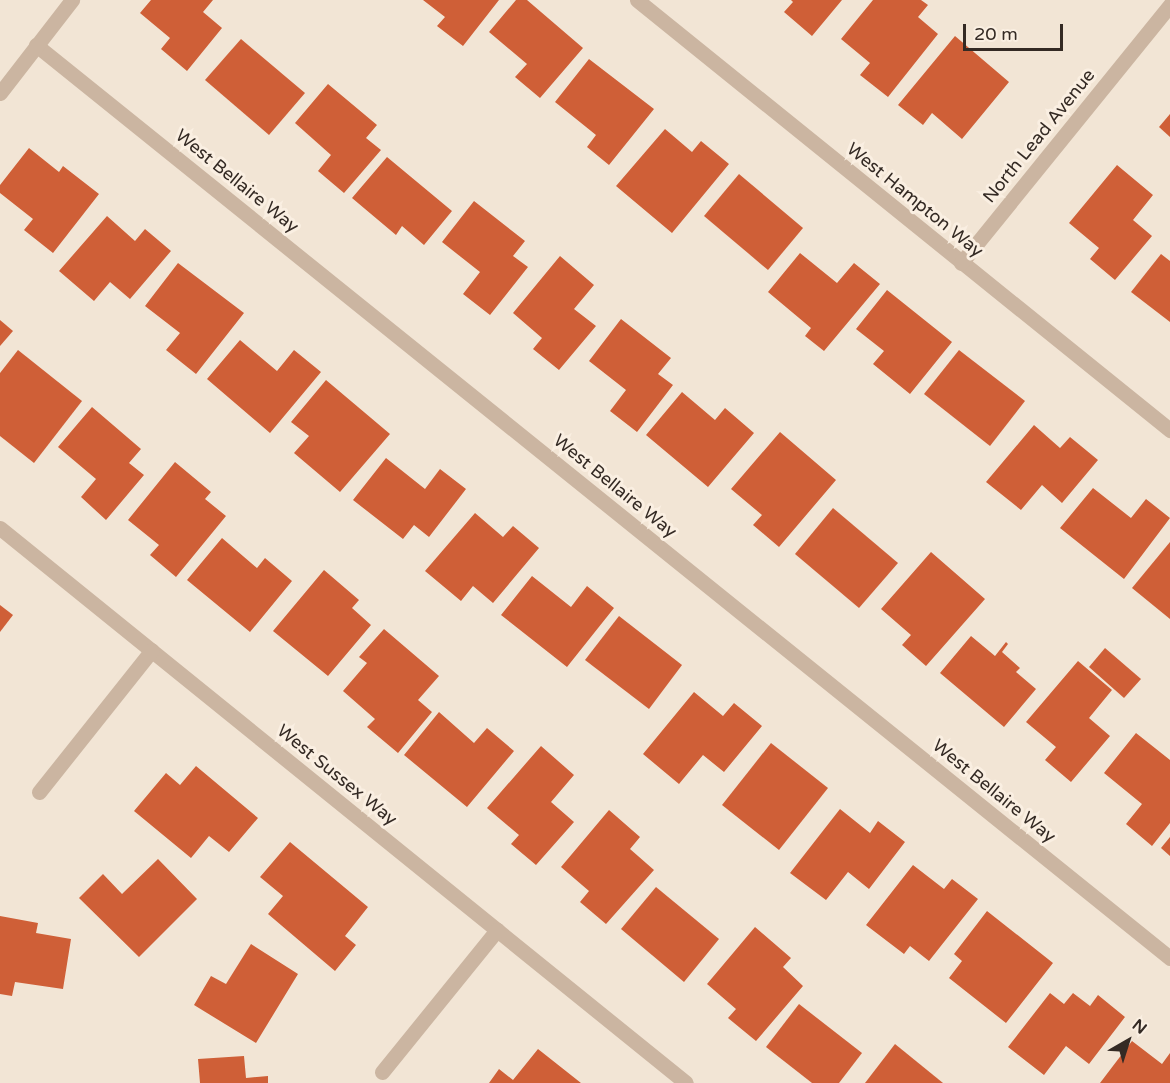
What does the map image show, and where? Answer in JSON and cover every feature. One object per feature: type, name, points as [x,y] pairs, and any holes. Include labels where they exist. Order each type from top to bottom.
[{"type":"street","points":[[0,93],[72,0]]},
{"type":"street","name":"West Hampton Way","points":[[637,0],[1170,430]]},
{"type":"street","name":"North Lead Avenue","points":[[961,263],[1170,5]]},
{"type":"street","name":"West Bellaire Way","points":[[36,45],[1170,958]]},
{"type":"street","name":"West Sussex Way","points":[[0,528],[686,1083]]},
{"type":"street","points":[[39,792],[152,650]]},
{"type":"street","points":[[382,1072],[497,930]]},
{"type":"building","points":[[151,0],[213,0],[203,12],[222,28],[187,71],[161,49],[170,38],[140,13]]},
{"type":"building","points":[[423,0],[499,0],[463,46],[437,26],[445,17]]},
{"type":"building","points":[[516,0],[527,0],[583,48],[540,98],[515,77],[527,64],[489,32]]},
{"type":"building","points":[[791,0],[842,0],[812,36],[784,12],[793,2]]},
{"type":"building","points":[[873,0],[921,0],[928,5],[918,17],[938,34],[888,97],[860,75],[870,63],[841,39]]},
{"type":"building","points":[[955,36],[1009,82],[962,139],[932,113],[923,125],[898,105]]},
{"type":"building","points":[[241,39],[305,93],[269,135],[205,80]]},
{"type":"building","points":[[589,59],[654,109],[609,165],[587,147],[596,135],[555,102]]},
{"type":"building","points":[[328,84],[377,125],[366,138],[381,150],[344,193],[318,171],[331,155],[295,123]]},
{"type":"building","points":[[1170,114],[1170,137],[1159,127]]},
{"type":"building","points":[[665,129],[692,152],[701,141],[729,164],[672,233],[616,186]]},
{"type":"building","points":[[29,148],[59,172],[63,166],[99,194],[53,253],[24,230],[33,219],[0,193],[0,185]]},
{"type":"building","points":[[387,157],[452,211],[424,245],[402,226],[396,235],[352,198]]},
{"type":"building","points":[[1117,165],[1153,195],[1133,220],[1152,236],[1115,280],[1090,259],[1099,248],[1069,223]]},
{"type":"building","points":[[739,174],[803,228],[768,270],[704,216]]},
{"type":"building","points":[[474,201],[525,241],[513,256],[528,267],[490,315],[463,294],[480,272],[442,242]]},
{"type":"building","points":[[107,216],[135,241],[145,229],[171,251],[130,299],[110,282],[94,301],[59,271]]},
{"type":"building","points":[[800,253],[837,283],[854,263],[880,284],[824,351],[805,336],[811,328],[768,292]]},
{"type":"building","points":[[1161,254],[1170,261],[1170,322],[1131,292]]},
{"type":"building","points":[[560,256],[594,285],[574,309],[596,326],[559,370],[533,349],[542,338],[513,313]]},
{"type":"building","points":[[178,263],[244,313],[196,374],[166,350],[180,333],[145,306]]},
{"type":"building","points":[[887,290],[952,342],[910,394],[873,364],[884,351],[856,329]]},
{"type":"building","points":[[621,319],[671,358],[658,374],[673,385],[637,432],[610,411],[626,390],[589,361]]},
{"type":"building","points":[[0,320],[13,331],[0,346]]},
{"type":"building","points":[[240,340],[277,371],[294,350],[321,372],[270,433],[207,379]]},
{"type":"building","points":[[18,350],[82,401],[34,463],[0,436],[0,373]]},
{"type":"building","points":[[959,350],[1025,401],[990,446],[924,394]]},
{"type":"building","points":[[326,380],[390,434],[340,492],[294,453],[309,436],[291,422]]},
{"type":"building","points":[[682,392],[715,420],[725,408],[754,433],[708,487],[646,435]]},
{"type":"building","points":[[92,407],[141,449],[129,463],[144,475],[106,520],[81,497],[96,479],[58,447]]},
{"type":"building","points":[[1034,425],[1060,448],[1070,437],[1098,460],[1062,503],[1042,485],[1021,510],[986,482]]},
{"type":"building","points":[[780,432],[836,480],[779,547],[753,525],[762,515],[731,489]]},
{"type":"building","points":[[386,458],[425,489],[440,469],[466,489],[429,537],[414,525],[403,539],[353,500]]},
{"type":"building","points":[[175,462],[211,492],[205,499],[226,516],[176,577],[150,555],[159,545],[128,520]]},
{"type":"building","points":[[1093,488],[1131,518],[1146,499],[1170,518],[1124,579],[1060,528]]},
{"type":"building","points":[[833,508],[898,563],[859,608],[795,554]]},
{"type":"building","points":[[475,513],[503,537],[513,526],[539,548],[493,603],[473,586],[461,601],[425,571]]},
{"type":"building","points":[[222,538],[257,568],[265,558],[292,581],[250,632],[187,580]]},
{"type":"building","points":[[1170,542],[1170,619],[1132,588]]},
{"type":"building","points":[[931,552],[985,599],[926,666],[902,645],[911,635],[881,609]]},
{"type":"building","points":[[324,570],[359,600],[352,608],[371,625],[328,676],[273,631]]},
{"type":"building","points":[[532,576],[571,607],[587,586],[614,608],[567,667],[501,615]]},
{"type":"building","points":[[0,605],[13,615],[0,632]]},
{"type":"building","points":[[619,616],[682,665],[649,709],[585,660]]},
{"type":"building","points":[[384,629],[439,676],[418,700],[432,712],[398,753],[367,727],[375,719],[343,691],[367,663],[359,657]]},
{"type":"building","points":[[971,636],[995,656],[1006,642],[1008,644],[1002,652],[1020,668],[1016,672],[1036,689],[1004,727],[940,673]]},
{"type":"building","points":[[1105,648],[1141,679],[1124,698],[1089,667]]},
{"type":"building","points":[[1078,661],[1112,690],[1089,718],[1110,736],[1071,782],[1045,760],[1056,747],[1026,722]]},
{"type":"building","points":[[694,692],[723,716],[734,703],[762,726],[724,772],[703,755],[679,784],[643,754]]},
{"type":"building","points":[[439,712],[474,743],[487,728],[514,751],[467,807],[404,755]]},
{"type":"building","points":[[1136,733],[1170,760],[1170,823],[1152,846],[1126,824],[1142,804],[1104,773]]},
{"type":"building","points":[[771,743],[828,788],[779,850],[722,805]]},
{"type":"building","points":[[541,746],[574,775],[551,802],[574,822],[536,865],[511,844],[519,835],[487,808]]},
{"type":"building","points":[[196,766],[258,818],[229,852],[209,836],[191,858],[134,811],[166,773],[180,785]]},
{"type":"building","points":[[840,809],[870,833],[878,821],[905,842],[869,889],[848,872],[826,900],[790,873]]},
{"type":"building","points":[[609,810],[640,837],[630,849],[654,870],[606,924],[580,902],[589,891],[561,867]]},
{"type":"building","points":[[1170,837],[1170,856],[1161,848]]},
{"type":"building","points":[[290,842],[368,907],[345,936],[356,945],[335,971],[268,914],[283,896],[260,877]]},
{"type":"building","points":[[158,859],[197,899],[139,957],[79,898],[103,874],[122,894]]},
{"type":"building","points":[[913,865],[944,889],[952,879],[978,899],[929,961],[910,946],[904,954],[866,925]]},
{"type":"building","points":[[656,887],[719,939],[684,982],[621,929]]},
{"type":"building","points":[[987,911],[1053,963],[1006,1023],[949,978],[962,961],[954,954]]},
{"type":"building","points":[[0,916],[38,923],[36,933],[71,939],[63,989],[15,982],[12,996],[0,994]]},
{"type":"building","points":[[755,927],[791,958],[783,967],[803,986],[756,1041],[728,1018],[736,1009],[707,984]]},
{"type":"building","points":[[251,944],[298,974],[256,1043],[194,1005],[211,976],[226,984]]},
{"type":"building","points":[[1050,993],[1064,1004],[1073,993],[1090,1006],[1098,995],[1125,1017],[1089,1064],[1066,1046],[1044,1075],[1008,1047]]},
{"type":"building","points":[[799,1004],[862,1053],[839,1083],[812,1083],[766,1047]]},
{"type":"building","points":[[1132,1041],[1162,1064],[1170,1053],[1170,1083],[1100,1083]]},
{"type":"building","points":[[895,1044],[943,1083],[865,1083]]},
{"type":"building","points":[[538,1049],[581,1083],[489,1083],[499,1069],[513,1080]]},
{"type":"building","points":[[244,1056],[246,1078],[268,1076],[268,1083],[200,1083],[198,1059]]}]
